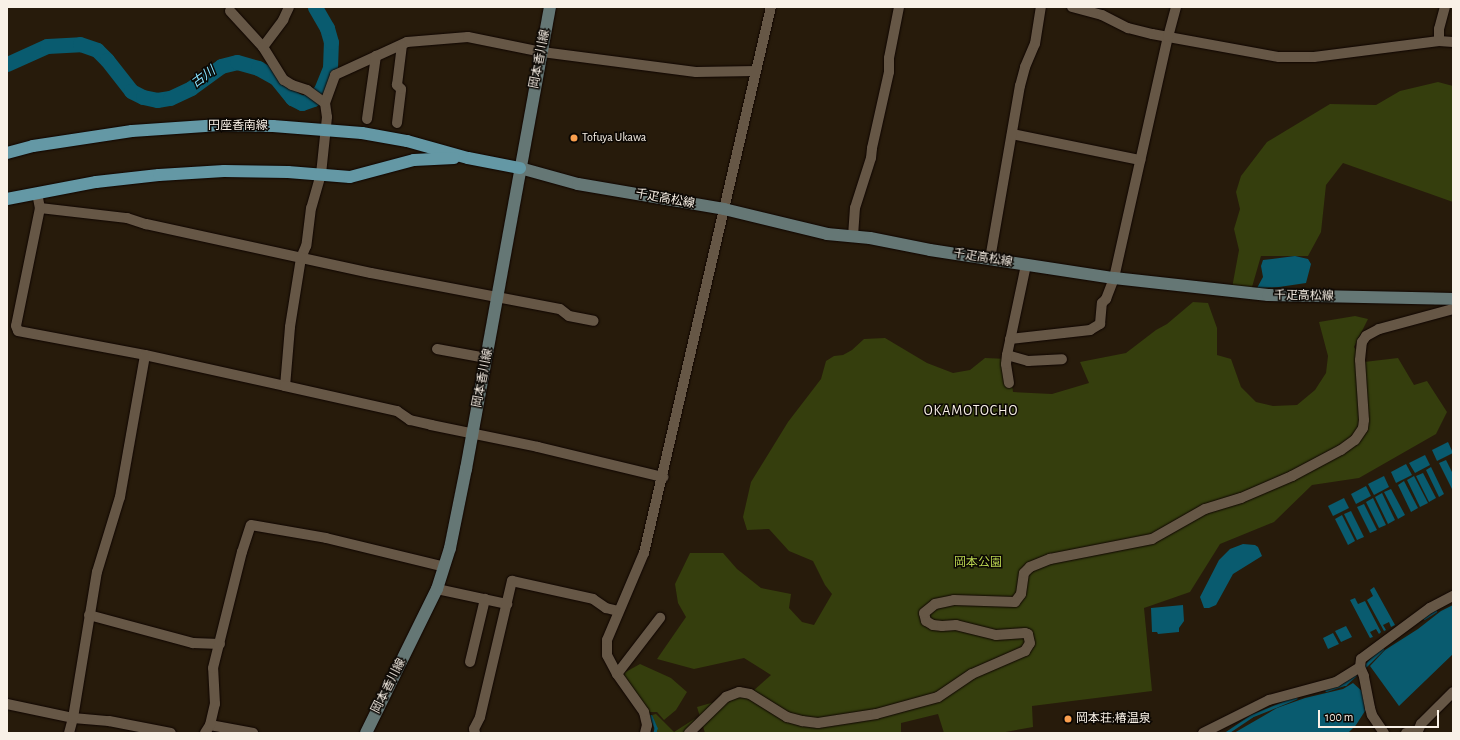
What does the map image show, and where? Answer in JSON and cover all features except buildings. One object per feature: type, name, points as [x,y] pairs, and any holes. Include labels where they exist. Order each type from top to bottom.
[{"type":"main road","name":"岡本香川線","points":[[366,733],[437,589],[444,569],[498,297],[550,7]]},
{"type":"main road","name":"円座香南線","points":[[7,153],[33,146],[95,135],[220,124],[326,129],[362,133],[407,141],[468,158],[520,168]]},
{"type":"main road","name":"円座香南線","points":[[7,199],[96,182],[159,175],[224,171],[321,174],[350,177],[414,160],[468,158]]},
{"type":"main road","name":"千疋高松線","points":[[520,168],[578,184],[724,209],[820,232],[1114,278],[1268,295],[1453,299]]},
{"type":"street","points":[[263,47],[283,20],[289,7]]},
{"type":"street","points":[[645,733],[647,725],[644,712],[617,674],[607,655],[606,648],[618,611],[637,573],[644,552],[663,477],[771,7]]},
{"type":"street","points":[[853,236],[855,208],[871,158],[889,72],[889,58],[899,7]]},
{"type":"street","points":[[990,259],[1020,86],[1025,67],[1035,44],[1042,7]]},
{"type":"street","points":[[1072,7],[1102,15],[1128,28],[1168,37],[1293,58],[1314,57],[1439,41],[1453,42]]},
{"type":"street","points":[[1010,339],[1090,330],[1100,324],[1102,303],[1106,299],[1114,278],[1176,7]]},
{"type":"street","points":[[1439,41],[1439,29],[1445,7]]},
{"type":"street","points":[[230,11],[263,47],[284,80],[312,94],[322,101],[327,117],[321,174],[311,208],[306,246],[301,258],[290,327],[285,386]]},
{"type":"street","points":[[322,101],[335,75],[376,56],[408,42],[468,37],[542,52],[696,72],[756,71]]},
{"type":"street","points":[[397,123],[401,89],[397,85],[402,45]]},
{"type":"street","points":[[367,119],[376,56]]},
{"type":"street","points":[[1012,134],[1140,160]]},
{"type":"street","points":[[37,193],[40,208],[16,326],[18,331],[145,355],[397,411],[410,420],[663,477]]},
{"type":"street","points":[[40,208],[127,218],[146,224],[301,258],[560,309],[568,316],[594,321]]},
{"type":"street","points":[[1009,383],[1006,364],[1007,354],[1026,265]]},
{"type":"street","points":[[689,733],[726,697],[739,692],[750,694],[787,717],[818,723],[876,714],[938,697],[972,674],[1025,651],[1030,643],[1028,634],[996,636],[956,625],[933,625],[926,621],[924,613],[934,604],[954,600],[1015,602],[1021,594],[1024,573],[1030,567],[1050,559],[1152,539],[1205,509],[1241,498],[1292,476],[1341,450],[1355,440],[1363,428],[1364,420],[1360,360],[1362,342],[1366,336],[1379,329],[1453,309]]},
{"type":"street","points":[[437,349],[486,358]]},
{"type":"street","points":[[1007,354],[1028,361],[1062,359]]},
{"type":"street","points":[[69,733],[74,718],[89,615],[97,572],[120,498],[145,355]]},
{"type":"street","points":[[253,733],[207,729],[215,704],[213,668],[242,552],[251,525],[326,538],[441,566],[444,569]]},
{"type":"street","points":[[475,733],[474,728],[480,717],[512,581],[593,599],[606,608],[618,611]]},
{"type":"street","points":[[437,589],[507,604]]},
{"type":"street","points":[[1384,733],[1372,715],[1364,676],[1360,667],[1361,659],[1430,608],[1453,596]]},
{"type":"street","points":[[470,662],[485,599]]},
{"type":"street","points":[[89,615],[193,643],[220,644]]},
{"type":"street","points":[[617,674],[660,618]]},
{"type":"street","points":[[1203,733],[1269,700],[1336,682],[1360,667]]},
{"type":"street","points":[[1406,733],[1418,733],[1421,724],[1453,692]]},
{"type":"street","points":[[7,704],[74,718],[109,721],[171,733]]},
{"type":"green space","points":[[1438,82],[1453,86],[1453,202],[1343,163],[1326,185],[1321,232],[1308,256],[1261,256],[1252,287],[1232,288],[1239,250],[1234,229],[1240,209],[1236,192],[1241,176],[1267,142],[1330,104],[1376,105],[1400,91]]},
{"type":"green space","name":"岡本公園","points":[[1193,302],[1208,303],[1217,328],[1217,355],[1231,359],[1241,387],[1256,402],[1273,406],[1297,405],[1315,390],[1326,373],[1328,356],[1319,322],[1355,316],[1368,319],[1354,347],[1364,362],[1398,358],[1414,385],[1427,381],[1447,412],[1436,434],[1359,478],[1312,485],[1274,522],[1220,544],[1190,592],[1144,608],[1152,691],[1032,706],[1033,727],[1000,733],[944,733],[938,714],[901,723],[901,733],[705,733],[697,707],[753,691],[771,675],[744,658],[694,669],[657,659],[686,617],[678,603],[675,584],[690,553],[723,553],[737,569],[761,588],[791,594],[789,608],[802,622],[814,625],[832,594],[825,585],[813,561],[789,551],[769,529],[747,530],[743,517],[751,482],[788,422],[821,379],[826,361],[834,356],[843,355],[852,350],[864,339],[885,338],[927,363],[953,373],[970,370],[985,358],[1008,359],[1013,392],[1052,394],[1089,383],[1080,362],[1126,353],[1156,330],[1167,324]]},
{"type":"green space","points":[[640,664],[671,678],[687,692],[676,710],[664,720],[657,712],[648,712],[622,674]]},
{"type":"green space","points":[[656,714],[674,732],[696,718],[684,733],[656,733],[657,728],[652,715]]},
{"type":"water","points":[[1295,256],[1308,259],[1311,264],[1306,283],[1279,287],[1257,288],[1263,277],[1261,266],[1263,260]]},
{"type":"water","points":[[1448,442],[1453,453],[1437,461],[1432,450]]},
{"type":"water","points":[[1425,455],[1430,465],[1415,473],[1409,463]]},
{"type":"water","points":[[1446,460],[1453,474],[1452,489],[1439,463]]},
{"type":"water","points":[[1406,464],[1412,475],[1396,483],[1391,472]]},
{"type":"water","points":[[1431,467],[1444,494],[1439,497],[1426,470]]},
{"type":"water","points":[[1423,473],[1436,498],[1429,502],[1416,476]]},
{"type":"water","points":[[1384,476],[1389,487],[1374,495],[1368,484]]},
{"type":"water","points":[[1414,476],[1428,503],[1420,507],[1407,480]]},
{"type":"water","points":[[1404,481],[1418,508],[1411,512],[1398,485]]},
{"type":"water","points":[[1366,486],[1371,496],[1356,504],[1351,494]]},
{"type":"water","points":[[1391,489],[1405,515],[1398,519],[1384,492]]},
{"type":"water","points":[[1382,493],[1395,520],[1388,524],[1375,497]]},
{"type":"water","points":[[1344,498],[1349,508],[1333,516],[1328,506]]},
{"type":"water","points":[[1373,498],[1386,525],[1379,528],[1366,502]]},
{"type":"water","points":[[1364,504],[1377,530],[1370,533],[1357,507]]},
{"type":"water","points":[[1351,511],[1364,537],[1357,540],[1344,514]]},
{"type":"water","points":[[1342,515],[1355,541],[1348,545],[1335,519]]},
{"type":"water","points":[[1243,544],[1255,545],[1258,547],[1262,556],[1233,574],[1216,605],[1209,608],[1204,608],[1200,597],[1219,560],[1230,549]]},
{"type":"water","points":[[1374,587],[1395,625],[1391,627],[1389,622],[1383,625],[1386,630],[1384,631],[1367,600],[1373,596],[1370,590]]},
{"type":"water","points":[[1355,598],[1358,604],[1365,601],[1381,632],[1379,634],[1376,629],[1370,632],[1373,637],[1370,638],[1350,600]]},
{"type":"water","points":[[1183,605],[1184,621],[1179,628],[1179,632],[1158,634],[1157,632],[1152,632],[1151,608]]},
{"type":"water","points":[[1453,605],[1453,654],[1399,706],[1370,666],[1385,650],[1418,629],[1441,611]]},
{"type":"water","points":[[1346,626],[1352,637],[1341,642],[1335,631]]},
{"type":"water","points":[[1333,633],[1339,644],[1328,649],[1323,638]]},
{"type":"water","points":[[1353,683],[1363,692],[1365,711],[1356,725],[1348,733],[1234,733],[1277,708],[1305,698],[1343,689]]},
{"type":"waterway","name":"古川","points":[[7,64],[47,46],[80,44],[97,50],[107,60],[131,91],[143,97],[157,100],[170,98],[191,88],[221,66],[237,62],[258,68],[276,78],[292,98],[302,103],[313,99],[321,90],[330,68],[331,42],[327,28],[315,7]]},
{"type":"waterway","points":[[1424,618],[1435,611]]},
{"type":"waterway","points":[[1365,666],[1382,649]]},
{"type":"waterway","points":[[1326,690],[1345,684],[1355,675]]},
{"type":"waterway","points":[[1226,733],[1251,716],[1295,698]]},
{"type":"waterway","points":[[651,716],[656,728],[655,733]]},
{"type":"place","name":"Tofuya Ukawa","points":[[574,138]]},
{"type":"place","name":"岡本荘;椿温泉","points":[[1068,719]]},
{"type":"district","name":"OKAMOTOCHO","points":[[971,411]]}]
